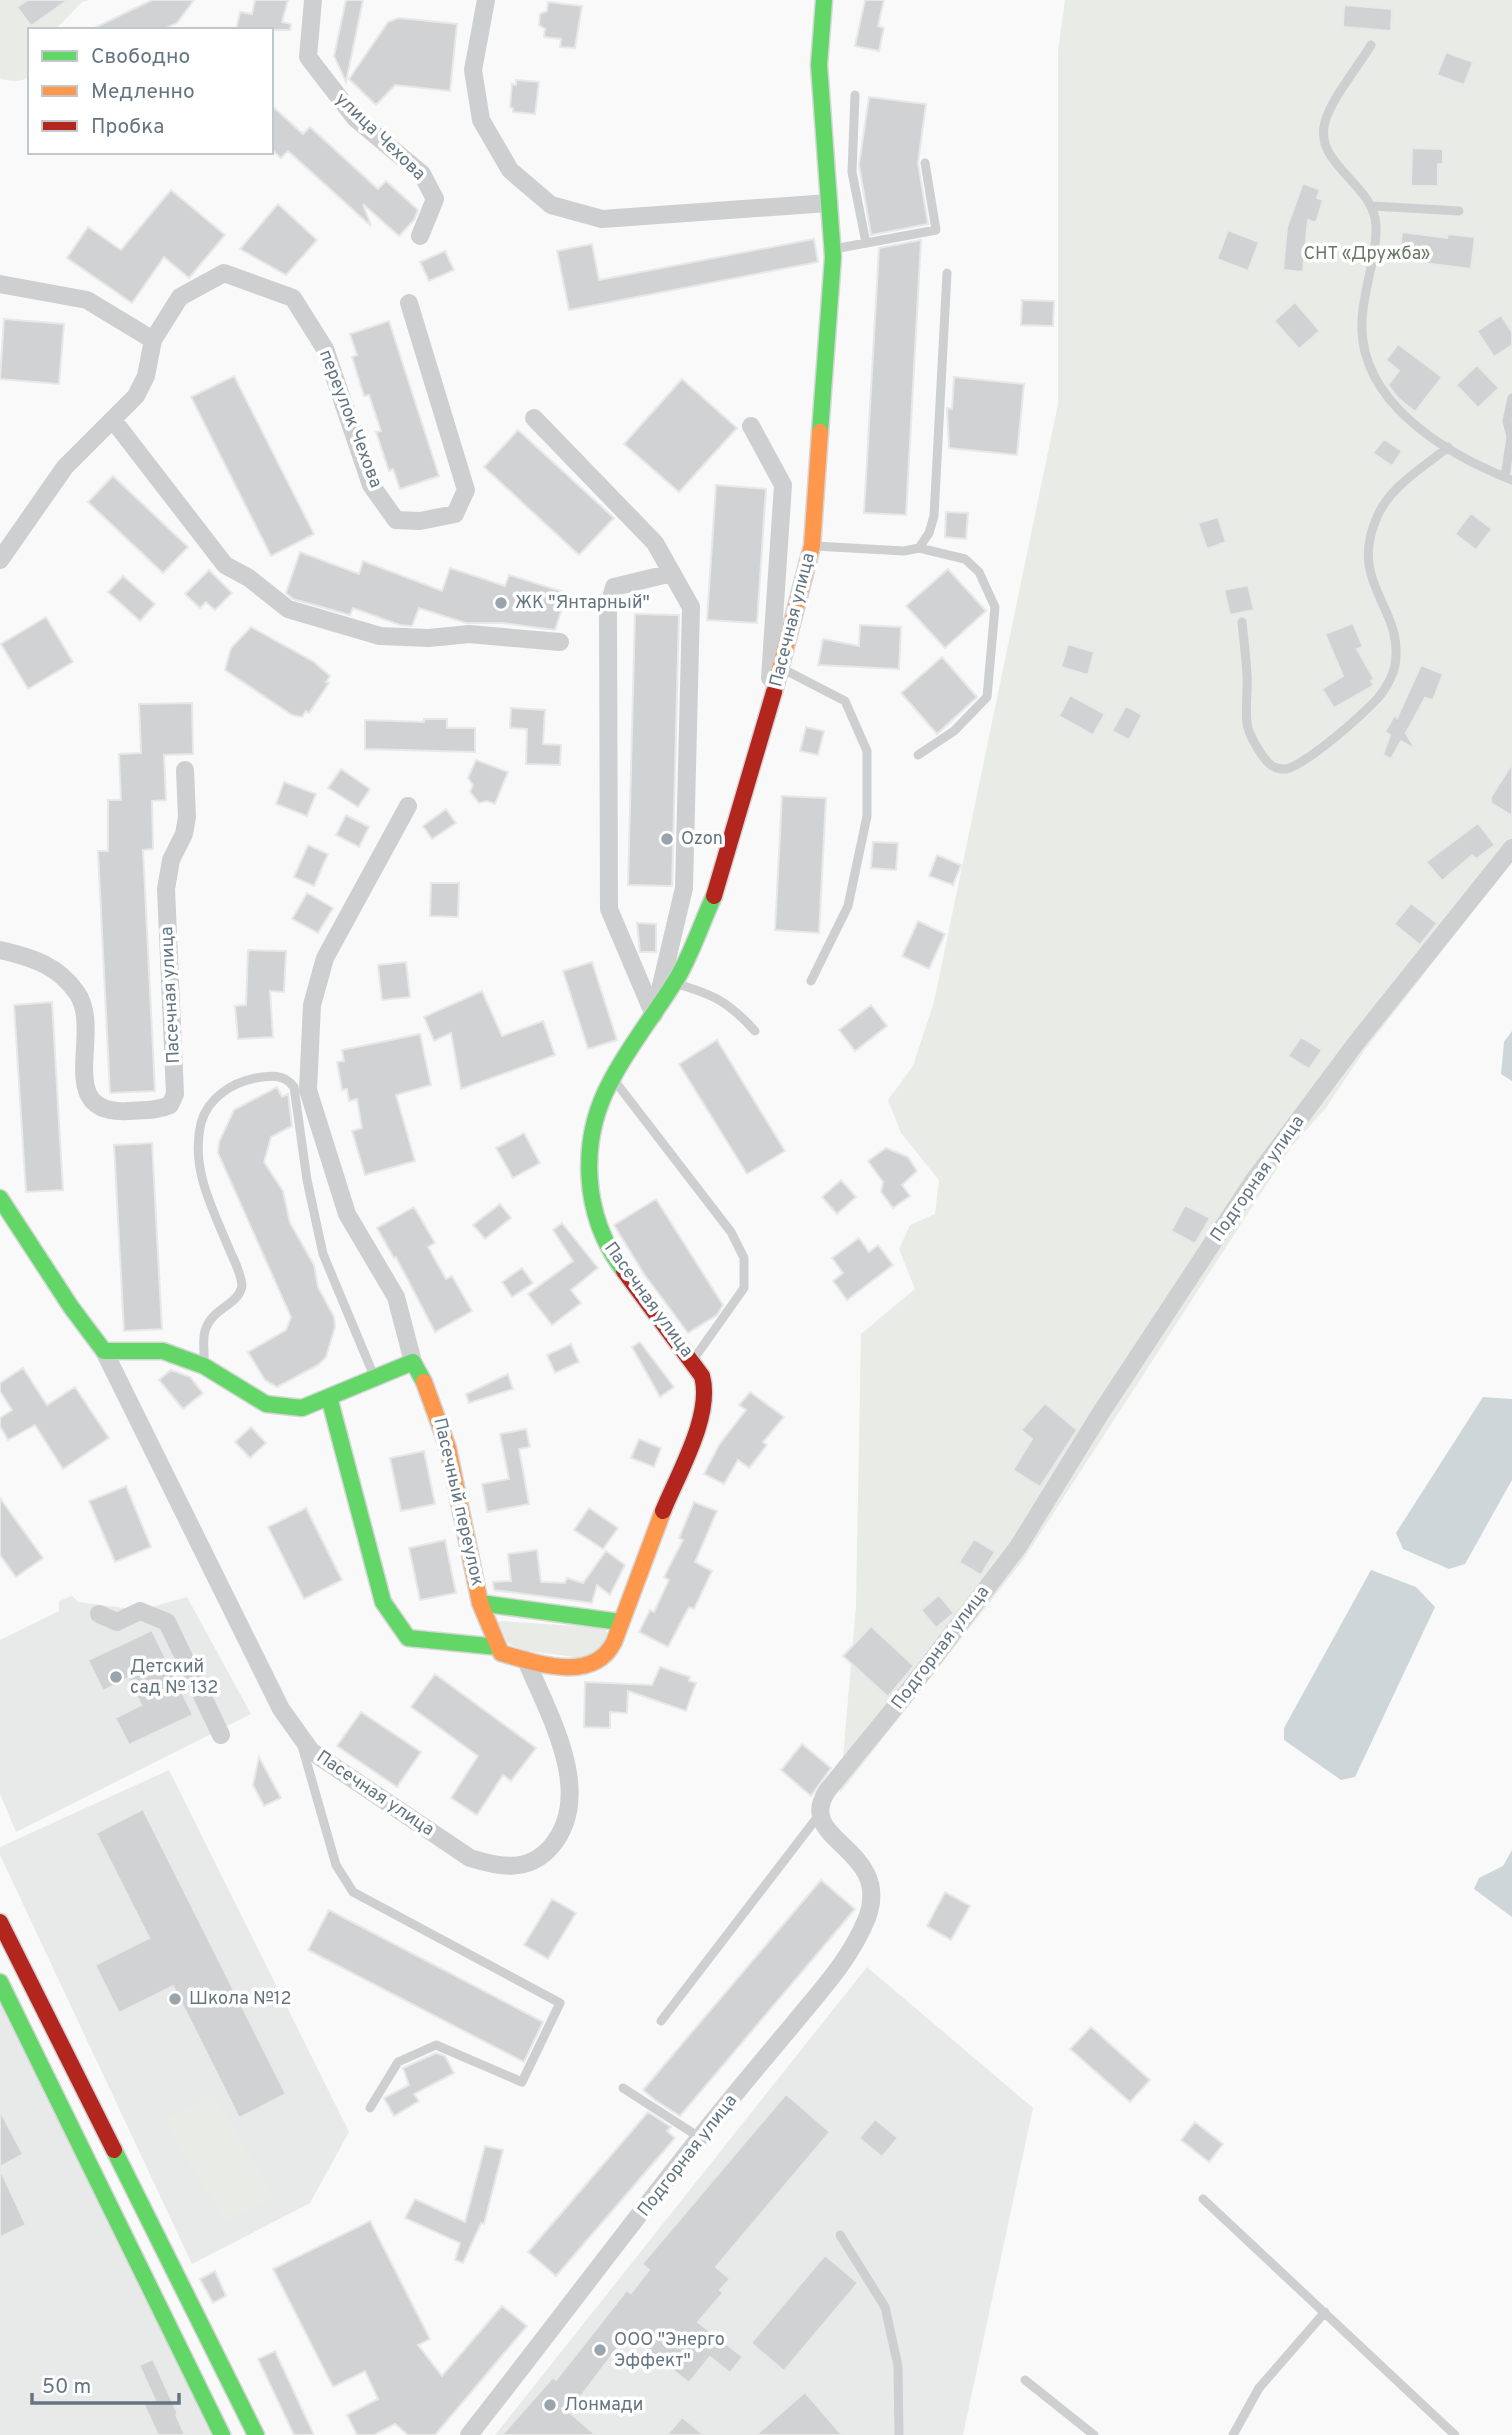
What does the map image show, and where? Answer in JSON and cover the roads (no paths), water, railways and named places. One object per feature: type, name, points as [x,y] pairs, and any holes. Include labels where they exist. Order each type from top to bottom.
[{"type":"street","name":"улица Чехова","points":[[313,0],[308,57],[355,118],[422,174],[435,199],[420,236]]},
{"type":"street","points":[[486,0],[473,70],[481,120],[510,170],[551,205],[602,219],[829,203]]},
{"type":"street","name":"Пасечная улица","points":[[526,1660],[557,1666],[588,1667],[600,1661],[610,1650],[701,1419],[705,1387],[702,1376],[613,1257],[591,1203],[589,1151],[602,1099],[612,1078],[622,1058],[674,983],[719,886],[767,720],[812,546],[824,405],[832,250],[819,65],[824,0]]},
{"type":"street","name":"переулок Чехова","points":[[0,561],[65,467],[136,396],[146,376],[153,340],[180,297],[224,273],[293,298],[325,349],[371,485],[396,520],[420,521],[455,514],[466,490],[409,303]]},
{"type":"street","points":[[0,284],[87,300],[153,340]]},
{"type":"street","name":"Пасечная улица","points":[[534,418],[655,543],[691,607],[684,888],[654,1015]]},
{"type":"street","points":[[113,420],[225,565],[249,578],[288,609],[380,636],[429,638],[469,634],[560,642]]},
{"type":"street","points":[[751,426],[783,485],[767,720]]},
{"type":"street","points":[[654,1015],[609,909],[608,609],[614,587],[671,573]]},
{"type":"street","name":"Пасечная улица","points":[[0,950],[34,957],[54,968],[79,995],[83,1010],[87,1093],[94,1105],[109,1112],[161,1109],[170,1105],[175,1094],[166,889],[171,860],[184,834],[186,770]]},
{"type":"street","name":"Пасечный переулок","points":[[408,806],[324,958],[312,1005],[308,1090],[347,1214],[396,1297],[413,1362],[425,1381],[440,1418],[481,1603],[620,1622]]},
{"type":"street","name":"Подгорная улица","points":[[469,2435],[699,2137],[842,1965],[871,1903],[869,1876],[862,1863],[823,1826],[819,1807],[827,1791],[910,1689],[1018,1546],[1254,1180],[1356,1043],[1512,848]]},
{"type":"street","name":"Пасечная улица","points":[[0,1198],[71,1307],[104,1351],[281,1709],[301,1741],[311,1751],[470,1858],[497,1867],[519,1866],[541,1858],[555,1842],[568,1816],[569,1776],[560,1745],[526,1660]]},
{"type":"street","points":[[104,1351],[163,1351],[204,1366],[266,1404],[302,1408],[413,1362]]},
{"type":"street","points":[[329,1397],[383,1602],[408,1638],[498,1647]]},
{"type":"street","points":[[481,1603],[501,1653],[526,1660]]},
{"type":"street","points":[[99,1614],[117,1622],[140,1611],[167,1622],[221,1735]]},
{"type":"street","points":[[0,1922],[256,2435]]},
{"type":"street","points":[[0,1982],[222,2435]]},
{"type":"lane","points":[[1371,45],[1325,120],[1322,137],[1327,152],[1373,205],[1376,227],[1362,320],[1366,362],[1393,405],[1448,447],[1508,479],[1511,438],[1507,421],[1512,398]]},
{"type":"lane","points":[[855,95],[852,172],[866,243]]},
{"type":"lane","points":[[832,250],[936,230],[925,163]]},
{"type":"lane","points":[[1373,205],[1459,211]]},
{"type":"lane","points":[[919,548],[929,533],[934,516],[947,273]]},
{"type":"lane","points":[[1242,622],[1247,676],[1247,727],[1269,764],[1289,769],[1340,733],[1380,696],[1388,681],[1394,667],[1396,647],[1392,625],[1368,570],[1367,548],[1377,516],[1395,489],[1448,447]]},
{"type":"lane","points":[[812,546],[904,551],[919,548],[965,559],[979,572],[995,607],[987,697],[954,731],[918,755]]},
{"type":"lane","points":[[781,668],[845,701],[867,751],[867,816],[848,906],[811,981]]},
{"type":"lane","points":[[674,983],[715,995],[735,1009],[755,1031]]},
{"type":"lane","points":[[204,1366],[204,1333],[209,1320],[216,1311],[239,1296],[242,1286],[199,1173],[197,1152],[204,1114],[212,1102],[240,1082],[281,1076],[294,1087],[307,1180],[323,1254],[375,1378]]},
{"type":"lane","points":[[612,1078],[731,1232],[744,1258],[744,1288],[692,1362]]},
{"type":"lane","points":[[301,1741],[336,1865],[353,1892],[560,2003],[522,2082],[436,2045],[398,2062],[370,2108]]},
{"type":"lane","points":[[660,2021],[819,1815]]},
{"type":"lane","points":[[623,2088],[699,2137]]},
{"type":"lane","points":[[1203,2199],[1455,2435]]},
{"type":"lane","points":[[840,2235],[885,2307],[898,2366],[899,2435]]},
{"type":"lane","points":[[1233,2435],[1259,2388],[1325,2312]]},
{"type":"lane","points":[[1025,2380],[1094,2435]]},
{"type":"place","name":"ЖК \"Янтарный\"","points":[[501,603]]},
{"type":"place","name":"Ozon","points":[[667,839]]},
{"type":"place","name":"Детский сад № 132","points":[[116,1677]]},
{"type":"place","name":"Школа №12","points":[[175,1999]]},
{"type":"place","name":"ООО \"Энерго Эффект\"","points":[[600,2350]]},
{"type":"place","name":"Лонмади","points":[[550,2405]]},
{"type":"park label","name":"СНТ «Дружба»","points":[[1367,254]]}]
